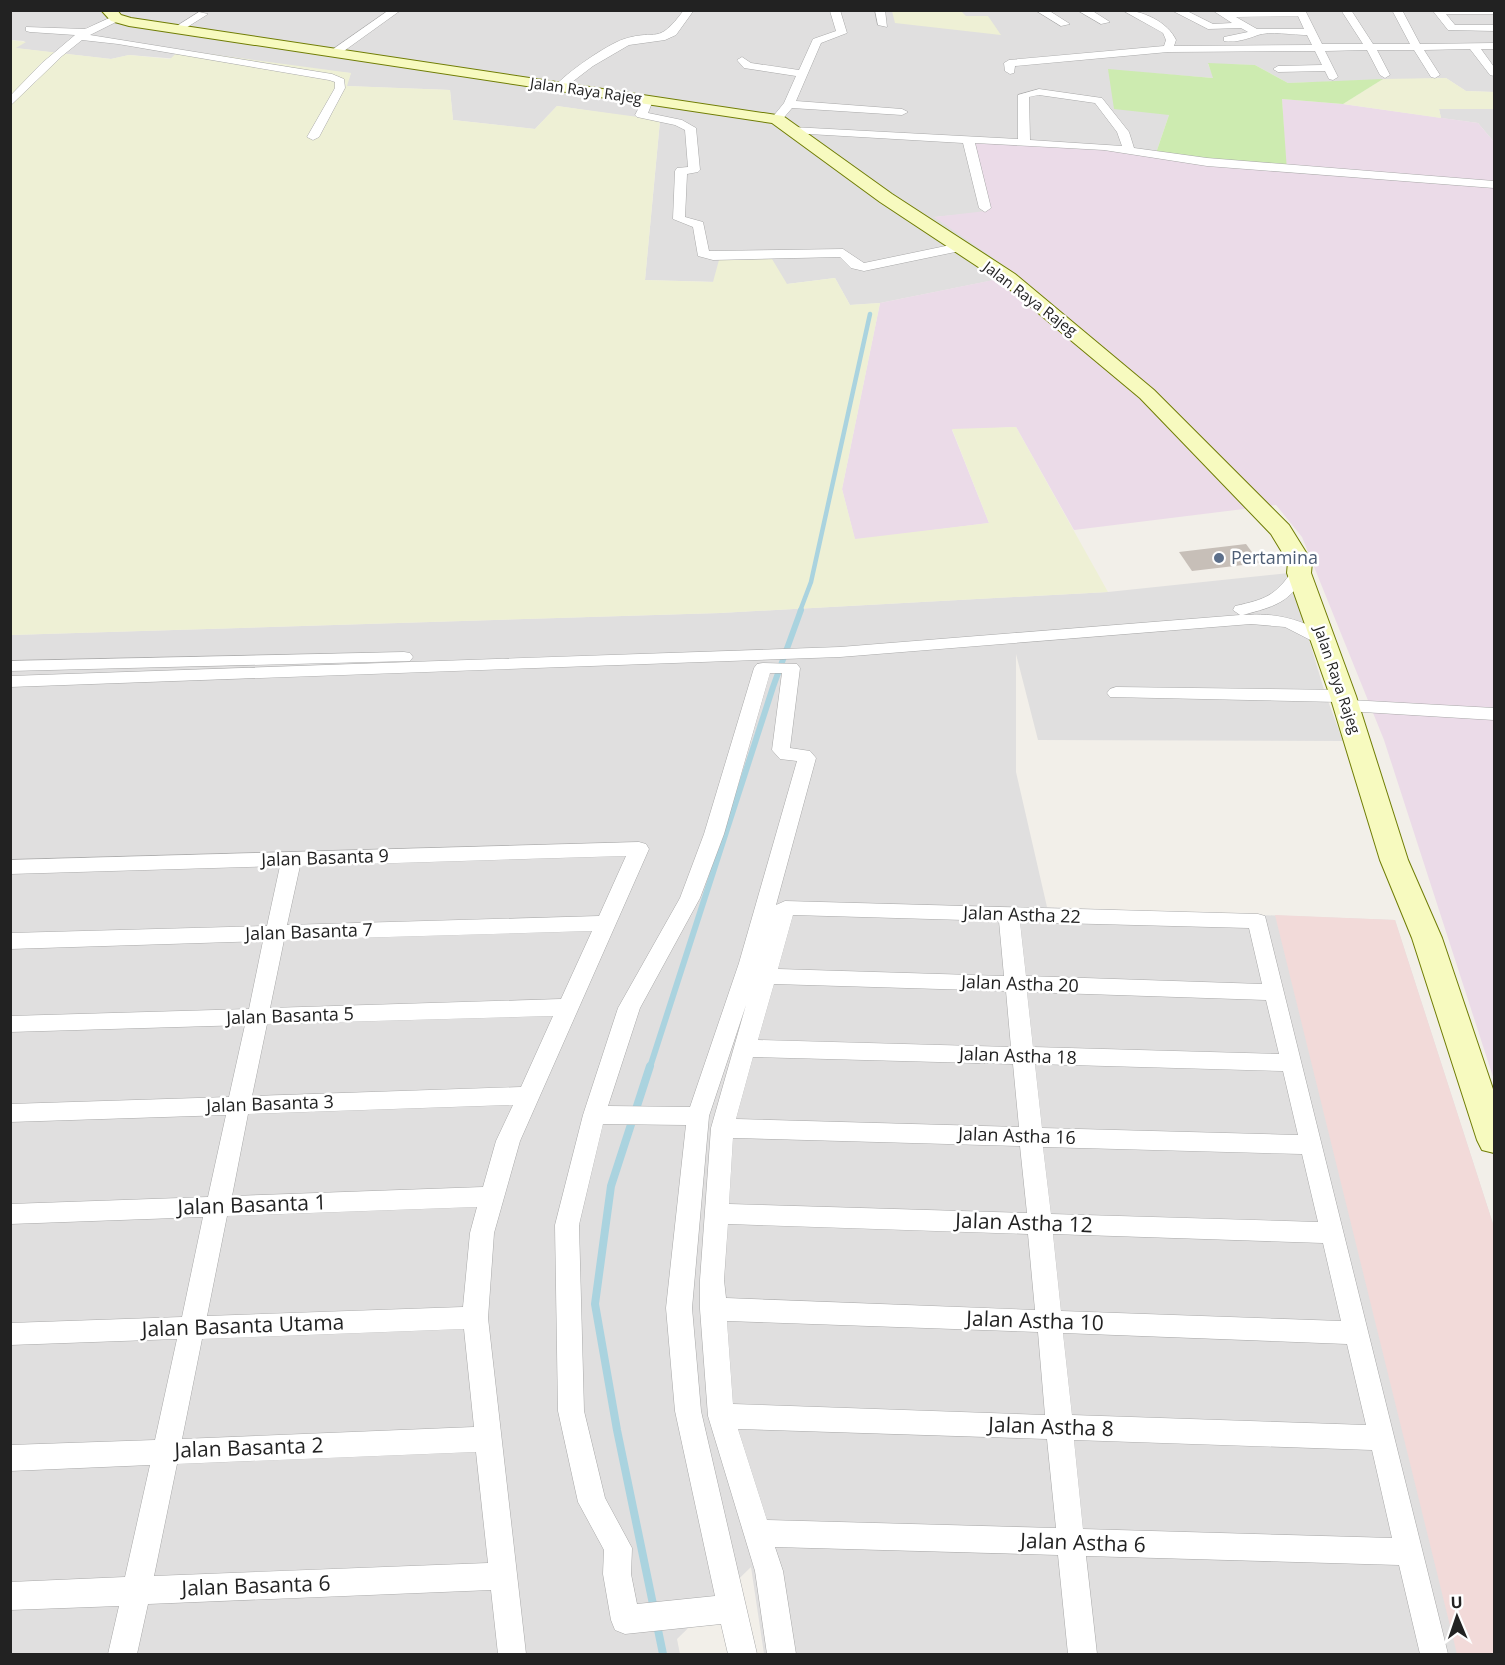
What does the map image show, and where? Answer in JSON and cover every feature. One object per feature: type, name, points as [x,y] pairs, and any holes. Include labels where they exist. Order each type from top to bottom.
[{"type":"main road","name":"Jalan Raya Rajeg","points":[[112,14],[177,29],[333,54],[786,118],[886,198],[1008,278],[1147,394],[1281,530],[1300,562],[1299,573],[1345,701],[1394,860],[1426,938],[1494,1140]]},
{"type":"street","points":[[333,54],[396,10]]},
{"type":"street","points":[[559,87],[589,64],[626,42],[665,37],[672,33],[689,10]]},
{"type":"street","points":[[880,10],[883,25]]},
{"type":"street","points":[[1040,10],[1065,24]]},
{"type":"street","points":[[1082,10],[1105,22]]},
{"type":"street","points":[[1127,10],[1164,28],[1171,40],[1168,49]]},
{"type":"street","points":[[1176,10],[1212,27],[1243,25]]},
{"type":"street","points":[[1346,10],[1385,75]]},
{"type":"street","points":[[1397,10],[1436,75]]},
{"type":"street","points":[[786,118],[802,74],[819,39],[842,33],[835,11]]},
{"type":"street","points":[[1438,11],[1494,11]]},
{"type":"street","points":[[1438,11],[1450,28],[1494,28]]},
{"type":"street","points":[[1220,12],[1243,25],[1252,34],[1257,49]]},
{"type":"street","points":[[1220,12],[1300,12],[1331,72],[1278,69]]},
{"type":"street","points":[[10,103],[81,34],[112,14]]},
{"type":"street","points":[[177,29],[203,14]]},
{"type":"street","points":[[30,28],[81,34],[332,76],[340,81],[340,88],[314,136]]},
{"type":"street","points":[[1192,43],[1252,34],[1311,32]]},
{"type":"street","points":[[1473,46],[1494,73]]},
{"type":"street","points":[[1010,71],[1009,63],[1168,49],[1494,46]]},
{"type":"street","points":[[742,60],[748,66],[802,74]]},
{"type":"street","points":[[1039,92],[1040,73]]},
{"type":"street","points":[[1024,141],[1023,95],[1039,92],[1098,100],[1123,132],[1129,150]]},
{"type":"street","points":[[648,100],[641,115],[678,122],[690,128],[694,170],[681,171],[679,219],[699,225],[703,253],[714,256],[843,253],[856,265],[864,267],[960,247]]},
{"type":"street","points":[[786,118],[902,112]]},
{"type":"street","points":[[786,118],[968,138],[1129,150],[1207,162],[1494,185]]},
{"type":"street","points":[[968,138],[986,208]]},
{"type":"street","points":[[1241,610],[1271,602],[1289,592],[1299,573]]},
{"type":"street","points":[[10,666],[660,650],[835,641],[1241,610],[1290,612],[1316,619]]},
{"type":"street","points":[[10,682],[840,652],[1251,619],[1277,620],[1303,626],[1324,640]]},
{"type":"street","points":[[732,1608],[625,1620],[617,1574],[618,1548],[592,1502],[571,1411],[567,1225],[605,1115],[629,1008],[690,898],[714,834],[763,669],[792,668],[781,750],[787,755],[803,755],[807,758],[750,963],[698,1116],[679,1308],[688,1411],[732,1608],[742,1654]]},
{"type":"street","points":[[1116,693],[1345,701],[1494,714]]},
{"type":"street","name":"Jalan Basanta 9","points":[[10,867],[639,849],[607,923]]},
{"type":"street","points":[[123,1654],[291,859]]},
{"type":"street","name":"Jalan Astha 22","points":[[766,976],[785,908],[1258,921],[1275,992]]},
{"type":"street","points":[[1009,915],[1082,1654]]},
{"type":"street","points":[[512,1654],[475,1317],[482,1233],[508,1141],[607,923]]},
{"type":"street","name":"Jalan Basanta 7","points":[[10,941],[607,923]]},
{"type":"street","points":[[766,976],[722,1128],[712,1280],[721,1416],[769,1571],[781,1654]]},
{"type":"street","name":"Jalan Astha 20","points":[[766,976],[1275,992]]},
{"type":"street","points":[[1275,992],[1434,1654]]},
{"type":"street","name":"Jalan Basanta 5","points":[[10,1024],[569,1007]]},
{"type":"street","name":"Jalan Astha 18","points":[[745,1048],[1292,1064]]},
{"type":"street","name":"Jalan Basanta 3","points":[[10,1113],[529,1096]]},
{"type":"street","points":[[605,1115],[698,1116]]},
{"type":"street","name":"Jalan Astha 16","points":[[722,1128],[1311,1145]]},
{"type":"street","name":"Jalan Basanta 1","points":[[10,1214],[493,1197]]},
{"type":"street","name":"Jalan Astha 12","points":[[716,1214],[1333,1233]]},
{"type":"street","name":"Jalan Astha 10","points":[[713,1309],[1357,1333]]},
{"type":"street","name":"Jalan Basanta Utama","points":[[10,1334],[475,1317]]},
{"type":"street","name":"Jalan Astha 8","points":[[721,1416],[1381,1438]]},
{"type":"street","name":"Jalan Basanta 2","points":[[10,1458],[488,1439]]},
{"type":"street","name":"Jalan Astha 6","points":[[757,1533],[1409,1552]]},
{"type":"street","name":"Jalan Basanta 6","points":[[10,1596],[502,1576]]},
{"type":"shaded area","points":[[10,11],[1494,11],[1494,92],[1466,91],[1446,78],[1288,83],[1255,65],[1208,64],[1214,78],[1108,70],[1169,115],[1155,156],[986,212],[935,217],[1019,275],[880,303],[850,305],[835,278],[787,284],[645,280],[660,121],[557,106],[535,129],[453,120],[450,90],[346,86],[351,73],[129,55],[111,59],[14,48],[25,41],[11,40]]},
{"type":"shaded area","points":[[1282,99],[1343,104],[1478,123],[1494,142],[1494,1080],[1384,740],[1302,537],[1276,505],[1074,530],[1016,427],[952,430],[989,523],[855,540],[842,489],[880,303],[1018,275],[934,217],[986,211],[966,140],[1066,143],[1286,170]]},
{"type":"shaded area","points":[[1439,109],[1494,109],[1494,142],[1478,123],[1441,118]]},
{"type":"shaded area","points":[[1289,573],[1325,693],[1343,741],[1038,740],[1016,654],[1016,772],[1047,907],[1395,920],[1494,1227],[1494,1654],[764,1654],[751,1567],[677,1639],[680,1654],[11,1654],[10,635],[720,613],[1108,592]]},
{"type":"shaded area","points":[[1275,915],[1395,920],[1494,1227],[1494,1654],[1457,1654]]},
{"type":"green space","points":[[892,11],[961,11],[966,16],[988,16],[1001,35],[895,23]]},
{"type":"green space","points":[[10,40],[26,42],[16,48],[111,59],[129,55],[170,59],[180,50],[351,73],[347,86],[450,90],[453,120],[535,129],[557,106],[660,120],[645,280],[713,282],[719,260],[772,259],[787,284],[835,278],[850,305],[880,303],[842,489],[855,539],[989,523],[952,429],[1016,427],[1108,592],[720,613],[11,635]]},
{"type":"green space","points":[[1208,63],[1255,65],[1288,83],[1383,79],[1343,104],[1282,99],[1287,171],[1155,156],[1169,115],[1114,109],[1108,69],[1213,78]]},
{"type":"green space","points":[[1446,78],[1466,91],[1494,92],[1494,109],[1439,109],[1441,118],[1343,104],[1383,79]]},
{"type":"building","name":"Pertamina","points":[[1246,544],[1260,563],[1192,571],[1179,552]]},
{"type":"waterway","points":[[800,611],[811,582],[870,314]]},
{"type":"waterway","points":[[650,1067],[773,687],[801,610]]},
{"type":"waterway","points":[[650,1066],[611,1186],[595,1304],[617,1430],[654,1609]]},
{"type":"waterway","points":[[657,1625],[663,1654]]},
{"type":"place","name":"Pertamina","points":[[1219,558]]}]
